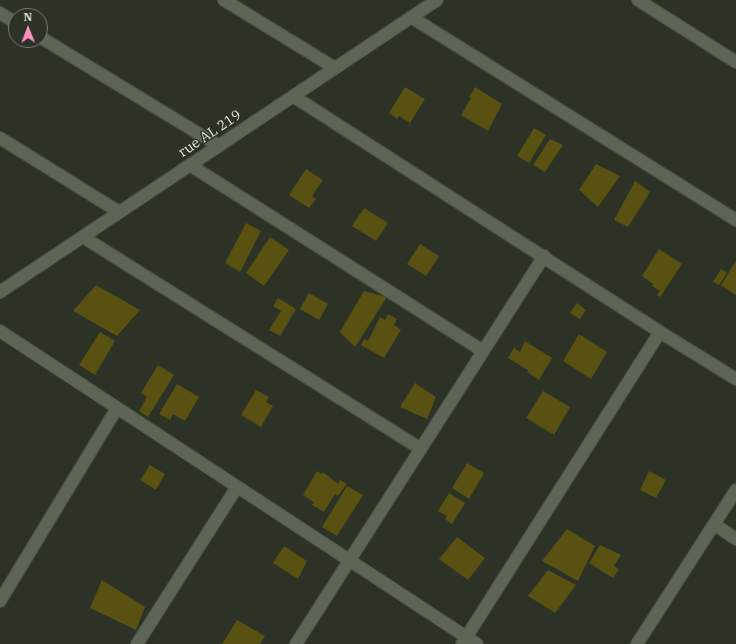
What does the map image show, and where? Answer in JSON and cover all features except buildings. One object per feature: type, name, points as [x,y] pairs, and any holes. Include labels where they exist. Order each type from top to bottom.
[{"type":"street","points":[[224,0],[335,68]]},
{"type":"street","name":"rue AL 219","points":[[0,292],[437,0]]},
{"type":"street","points":[[638,0],[736,62]]},
{"type":"street","points":[[411,17],[736,220]]},
{"type":"street","points":[[48,42],[219,146]]},
{"type":"street","points":[[293,96],[660,332],[736,379]]},
{"type":"street","points":[[0,138],[119,212]]},
{"type":"street","points":[[190,166],[484,351]]},
{"type":"street","points":[[83,237],[421,449]]},
{"type":"street","points":[[296,644],[544,256]]},
{"type":"street","points":[[0,331],[349,560],[464,641],[477,644]]},
{"type":"street","points":[[464,641],[660,332]]},
{"type":"street","points":[[0,601],[117,408]]},
{"type":"street","points":[[136,644],[237,487]]},
{"type":"street","points":[[637,644],[736,490]]},
{"type":"street","points":[[714,524],[736,539]]}]
